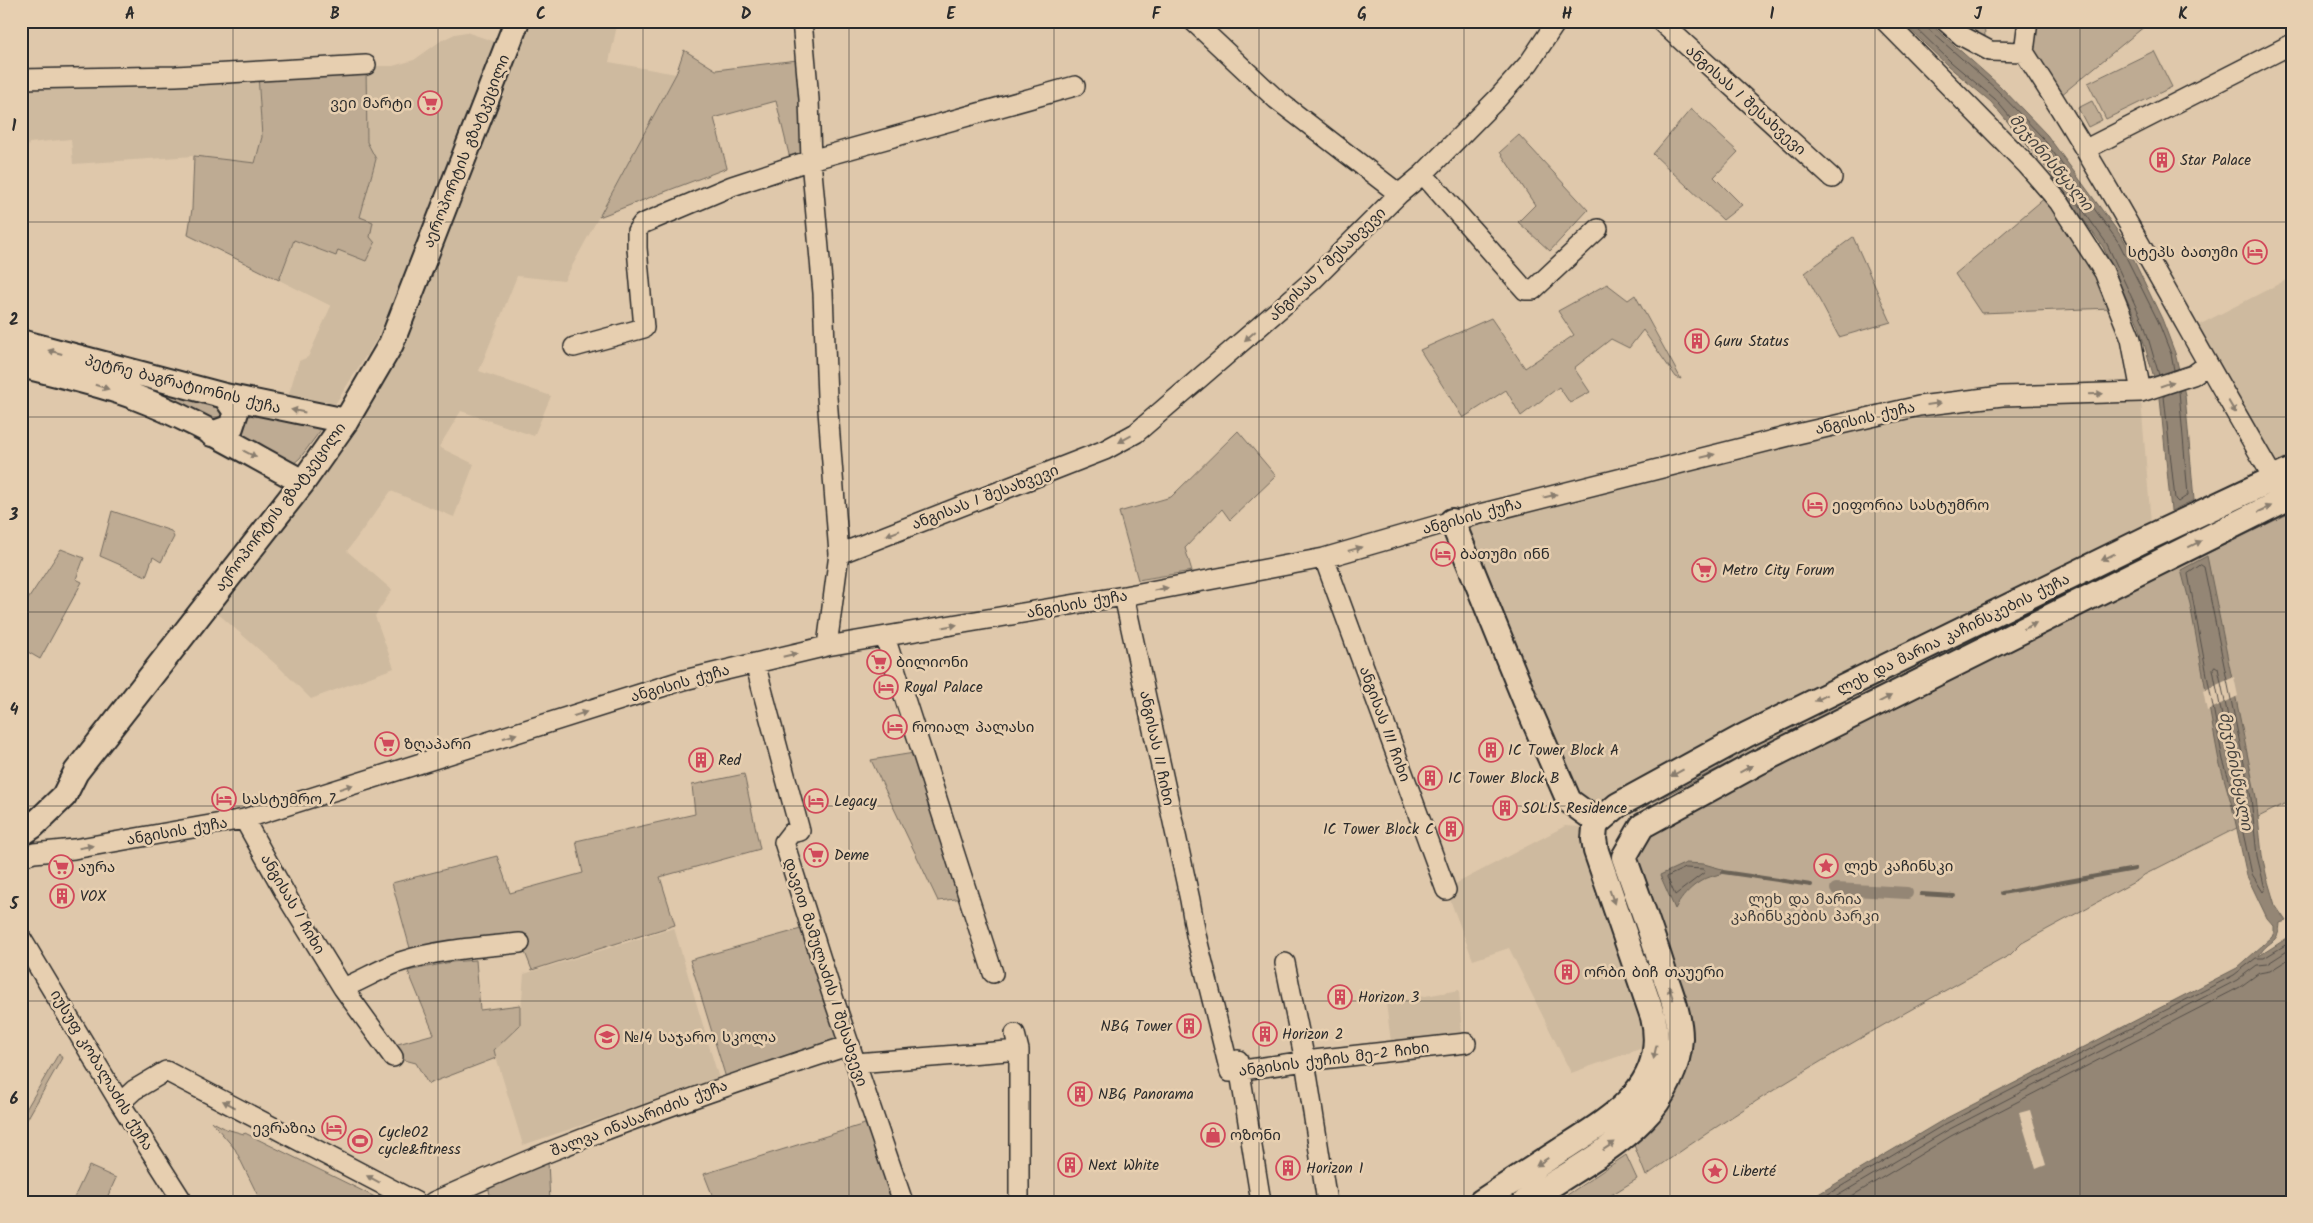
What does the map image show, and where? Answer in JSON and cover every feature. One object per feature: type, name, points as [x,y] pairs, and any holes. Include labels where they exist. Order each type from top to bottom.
[{"type":"main road","name":"აეროპორტის გზატკეცილი","points":[[22,821],[55,787],[76,772],[303,482],[346,420],[391,344],[517,21]]},
{"type":"main road","name":"პეტრე ბაგრატიონის ქუჩა","points":[[21,342],[226,396],[346,420]]},
{"type":"main road","name":"პეტრე ბაგრატიონის ქუჩა","points":[[21,365],[134,396],[168,410],[303,482]]},
{"type":"main road","points":[[212,434],[231,427],[235,420],[236,412],[226,396]]},
{"type":"main road","name":"ლეხ და მარია კაჩინსკების ქუჩა","points":[[1618,805],[1746,735],[2152,536],[2283,474]]},
{"type":"main road","name":"ლეხ და მარია კაჩინსკების ქუჩა","points":[[1642,826],[1759,762],[2292,496]]},
{"type":"main road","points":[[1452,520],[1525,700],[1569,802],[1598,822]]},
{"type":"main road","points":[[1481,1202],[1606,1121],[1627,1103],[1640,1087],[1655,1055],[1656,1029],[1653,1017],[1596,851],[1594,835],[1598,822],[1618,805],[1642,826],[1624,857],[1676,1007],[1680,1037],[1678,1054],[1668,1083],[1653,1108],[1642,1120],[1615,1142],[1525,1202]]},
{"type":"main road","points":[[1596,851],[1606,857],[1624,857]]},
{"type":"street","points":[[802,21],[809,99],[811,160],[822,293],[827,397],[839,554],[827,646]]},
{"type":"street","points":[[1193,21],[1276,99],[1399,194]]},
{"type":"street","name":"ანგისას I შესახვევი","points":[[839,554],[1106,450],[1136,433],[1312,281],[1399,194],[1423,174],[1497,99],[1529,63],[1558,21]]},
{"type":"street","name":"ანგისას I შესახვევი","points":[[1660,21],[1832,178]]},
{"type":"street","points":[[1885,21],[2027,165],[2059,202],[2104,272],[2131,339],[2141,392]]},
{"type":"street","points":[[1945,21],[1962,36],[1990,51],[2024,52]]},
{"type":"street","points":[[2028,21],[2024,52],[2086,148],[2200,370],[2283,474]]},
{"type":"street","points":[[2086,148],[2292,44]]},
{"type":"street","points":[[21,78],[176,76],[366,65]]},
{"type":"street","points":[[574,347],[644,328],[637,248],[637,231],[642,224],[732,186],[811,160],[1075,86]]},
{"type":"street","points":[[1423,174],[1525,290],[1533,290],[1598,229]]},
{"type":"street","name":"ანგისის ქუჩა","points":[[21,857],[34,853],[74,849],[244,819],[684,680],[827,646],[1124,596],[1324,558],[1452,520],[1792,434],[1919,406],[2002,396],[2141,392],[2200,370]]},
{"type":"street","name":"ანგისას III ჩიხი","points":[[1324,558],[1446,890]]},
{"type":"street","name":"ანგისას II ჩიხი","points":[[1124,596],[1190,900]]},
{"type":"street","points":[[885,637],[993,973]]},
{"type":"street","name":"დავით მამულაძის I შესახვევი","points":[[755,663],[800,831],[791,833],[784,842],[903,1202]]},
{"type":"street","name":"ანგისას I ჩიხი","points":[[244,819],[290,902],[343,988],[393,1057]]},
{"type":"street","name":"ანგისის ქუჩის მე-2 ჩიხი","points":[[1190,900],[1196,935],[1236,1071],[1305,1061],[1466,1043]]},
{"type":"street","name":"იუსუფ კობალაძის ქუჩა","points":[[21,938],[120,1103],[183,1202]]},
{"type":"street","points":[[343,988],[407,960],[451,950],[520,943]]},
{"type":"street","name":"იუსუფ კობალაძის ქუჩა","points":[[21,960],[170,1202]]},
{"type":"street","points":[[1285,963],[1305,1061],[1327,1202]]},
{"type":"street","points":[[1220,978],[1261,1202]]},
{"type":"street","points":[[1015,1034],[1019,1050],[1019,1202]]},
{"type":"street","name":"შალვა ინასარიძის ქუჩა","points":[[433,1202],[558,1148],[724,1086],[853,1054],[1008,1051]]},
{"type":"street","points":[[120,1103],[134,1090],[166,1071],[416,1202]]},
{"type":"street","points":[[1236,1071],[1250,1202]]},
{"type":"shaded area","points":[[524,21],[618,21],[609,62],[676,74],[564,281],[517,276],[479,371],[551,396],[534,436],[461,411],[439,447],[474,464],[454,517],[391,491],[347,551],[392,590],[375,616],[394,668],[311,699],[280,668],[215,611],[356,427],[404,347],[486,103]]},
{"type":"shaded area","points":[[466,32],[496,42],[425,232],[376,340],[332,409],[286,403],[299,361],[308,357],[331,306],[279,280],[294,240],[335,255],[338,249],[366,261],[370,237],[360,217],[376,159],[367,142],[366,66],[393,66],[414,60],[442,40],[455,34]]},
{"type":"shaded area","points":[[258,74],[262,138],[254,164],[194,156],[73,164],[71,139],[29,143],[21,171],[21,84]]},
{"type":"shaded area","points":[[2292,277],[2292,462],[2275,470],[2193,328]]},
{"type":"shaded area","points":[[2141,401],[2152,536],[1598,822],[1569,801],[1465,524],[1919,414],[2029,404]]},
{"type":"shaded area","points":[[1565,826],[1595,828],[1657,1043],[1571,1073],[1509,948],[1473,960],[1446,889]]},
{"type":"shaded area","name":"№14 საჯარო სკოლა","points":[[674,928],[719,1079],[523,1145],[494,1050],[520,1024],[524,974]]},
{"type":"shaded area","points":[[1459,990],[1462,1036],[1392,1049],[1386,1003]]},
{"type":"green space","points":[[1945,21],[1984,21],[1985,36],[1962,36]]},
{"type":"green space","points":[[2028,21],[2151,21],[2055,100],[2024,52]]},
{"type":"green space","points":[[684,50],[716,70],[805,59],[811,160],[792,167],[776,101],[714,118],[727,168],[599,217],[676,74]]},
{"type":"green space","points":[[2154,51],[2172,87],[2106,119],[2088,83]]},
{"type":"green space","points":[[366,66],[367,142],[376,159],[360,217],[373,222],[370,237],[375,243],[366,261],[338,250],[336,256],[294,240],[279,280],[188,235],[192,209],[194,156],[255,163],[262,137],[258,74]]},
{"type":"green space","points":[[2092,101],[2102,120],[2088,127],[2078,108]]},
{"type":"green space","points":[[1691,109],[1738,152],[1714,177],[1742,205],[1723,220],[1653,154]]},
{"type":"green space","points":[[1519,135],[1588,210],[1550,251],[1518,222],[1535,205],[1500,152]]},
{"type":"green space","points":[[2046,197],[2072,234],[2112,308],[1981,313],[1955,274]]},
{"type":"green space","points":[[1853,237],[1891,322],[1839,337],[1805,273]]},
{"type":"green space","points":[[1607,284],[1628,300],[1635,295],[1681,379],[1676,377],[1643,330],[1629,348],[1611,339],[1574,368],[1590,392],[1570,403],[1559,387],[1521,416],[1506,390],[1463,418],[1420,350],[1491,318],[1525,368],[1574,335],[1558,311]]},
{"type":"green space","points":[[112,376],[228,408],[220,425]]},
{"type":"green space","points":[[243,411],[317,426],[320,431],[300,458],[292,465],[233,438]]},
{"type":"green space","points":[[1238,431],[1276,476],[1230,520],[1222,509],[1185,548],[1192,571],[1138,580],[1119,512],[1171,497]]},
{"type":"green space","points":[[2292,483],[2292,487],[2026,617],[2024,613]]},
{"type":"green space","points":[[112,511],[171,531],[174,537],[161,562],[153,557],[146,576],[100,556]]},
{"type":"green space","name":"ლეხ და მარია კაჩინსკების პარკი","points":[[2292,512],[2292,800],[2144,875],[2022,943],[2010,955],[1917,1006],[1779,1087],[1646,1176],[1632,1140],[1683,1063],[1637,870],[1638,856],[1656,827],[1763,771]]},
{"type":"green space","points":[[61,549],[84,558],[76,579],[82,582],[40,659],[21,648],[21,603],[25,604]]},
{"type":"green space","points":[[2021,615],[2022,619],[1771,741],[1630,814],[1628,808],[1637,798],[1924,659]]},
{"type":"green space","points":[[920,752],[965,898],[938,901],[871,760]]},
{"type":"green space","points":[[744,774],[760,849],[660,877],[675,925],[532,970],[521,942],[413,959],[392,883],[497,856],[510,893],[583,873],[576,841],[695,814],[692,785]]},
{"type":"green space","points":[[808,927],[846,1044],[726,1078],[690,960]]},
{"type":"green space","points":[[476,960],[480,1010],[520,1005],[520,1025],[494,1050],[496,1058],[428,1084],[416,1063],[393,1057],[387,1047],[434,1034],[408,971],[451,962]]},
{"type":"green space","points":[[59,1053],[62,1058],[21,1130],[21,1118]]},
{"type":"green space","points":[[211,1121],[226,1129],[245,1133],[381,1200],[375,1202],[261,1202],[235,1149]]},
{"type":"green space","points":[[868,1123],[893,1202],[715,1202],[704,1174]]},
{"type":"green space","points":[[1626,1155],[1637,1179],[1600,1202],[1557,1202]]},
{"type":"green space","points":[[548,1161],[550,1202],[491,1201],[489,1190],[491,1181]]},
{"type":"green space","points":[[89,1166],[116,1178],[105,1202],[72,1202]]},
{"type":"water","name":"მეჯინისწყალი","points":[[1901,21],[1927,21],[2000,86],[2047,135],[2124,240],[2162,319],[2175,353],[2185,395],[2194,500],[2171,511],[2160,398],[2139,326],[2103,247],[2052,175],[1991,102],[1948,66]]},
{"type":"water","name":"მეჯინისწყალი","points":[[2207,556],[2256,797],[2262,855],[2275,905],[2286,921],[2280,923],[2275,939],[2259,956],[2292,935],[2292,1202],[1805,1202],[1943,1120],[2237,968],[2272,937],[2274,926],[2267,918],[2247,876],[2232,806],[2219,761],[2190,604],[2181,570]]},
{"type":"water","points":[[1686,863],[1704,864],[1722,869],[1722,874],[1707,878],[1694,886],[1683,896],[1675,909],[1660,875]]},
{"type":"pier","points":[[2234,677],[2238,696],[2207,711],[2203,691]]},
{"type":"pier","points":[[2030,1110],[2046,1165],[2036,1169],[2019,1113]]},
{"type":"waterway","points":[[2002,893],[2135,869]]},
{"type":"waterway","points":[[1723,872],[1811,885]]},
{"type":"waterway","points":[[1836,889],[1907,893]]},
{"type":"waterway","points":[[1921,894],[1954,896]]},
{"type":"place","name":"ვეი მარტი","points":[[430,103]]},
{"type":"place","name":"Star Palace","points":[[2162,160]]},
{"type":"place","name":"სტეპს ბათუმი","points":[[2255,252]]},
{"type":"place","name":"Guru Status","points":[[1697,341]]},
{"type":"place","name":"ეიფორია სასტუმრო","points":[[1815,505]]},
{"type":"place","name":"ბათუმი ინნ","points":[[1443,554]]},
{"type":"place","name":"Metro City Forum","points":[[1704,570]]},
{"type":"place","name":"ბილიონი","points":[[879,662]]},
{"type":"place","name":"Royal Palace","points":[[886,687]]},
{"type":"place","name":"როიალ პალასი","points":[[895,727]]},
{"type":"place","name":"ზღაპარი","points":[[387,744]]},
{"type":"place","name":"IC Tower Block A","points":[[1491,750]]},
{"type":"place","name":"Red","points":[[701,760]]},
{"type":"place","name":"IC Tower Block B","points":[[1430,778]]},
{"type":"place","name":"სასტუმრო 7","points":[[224,799]]},
{"type":"place","name":"Legacy","points":[[816,801]]},
{"type":"place","name":"SOLIS Residence","points":[[1505,808]]},
{"type":"place","name":"IC Tower Block C","points":[[1451,829]]},
{"type":"place","name":"Deme","points":[[816,855]]},
{"type":"place","name":"ლეხ კაჩინსკი","points":[[1826,866]]},
{"type":"place","name":"აურა","points":[[61,867]]},
{"type":"place","name":"VOX","points":[[62,896]]},
{"type":"place","name":"ორბი ბიჩ თაუერი","points":[[1567,972]]},
{"type":"place","name":"Horizon 3","points":[[1340,997]]},
{"type":"place","name":"NBG Tower","points":[[1189,1026]]},
{"type":"place","name":"Horizon 2","points":[[1265,1034]]},
{"type":"place","name":"№14 საჯარო სკოლა","points":[[607,1037]]},
{"type":"place","name":"NBG Panorama","points":[[1080,1094]]},
{"type":"place","name":"ევრაზია","points":[[334,1128]]},
{"type":"place","name":"ოზონი","points":[[1213,1135]]},
{"type":"place","name":"CycleO2 cycle&fitness","points":[[360,1141]]},
{"type":"place","name":"Next White","points":[[1070,1165]]},
{"type":"place","name":"Horizon 1","points":[[1288,1168]]},
{"type":"place","name":"Liberté","points":[[1715,1171]]}]
